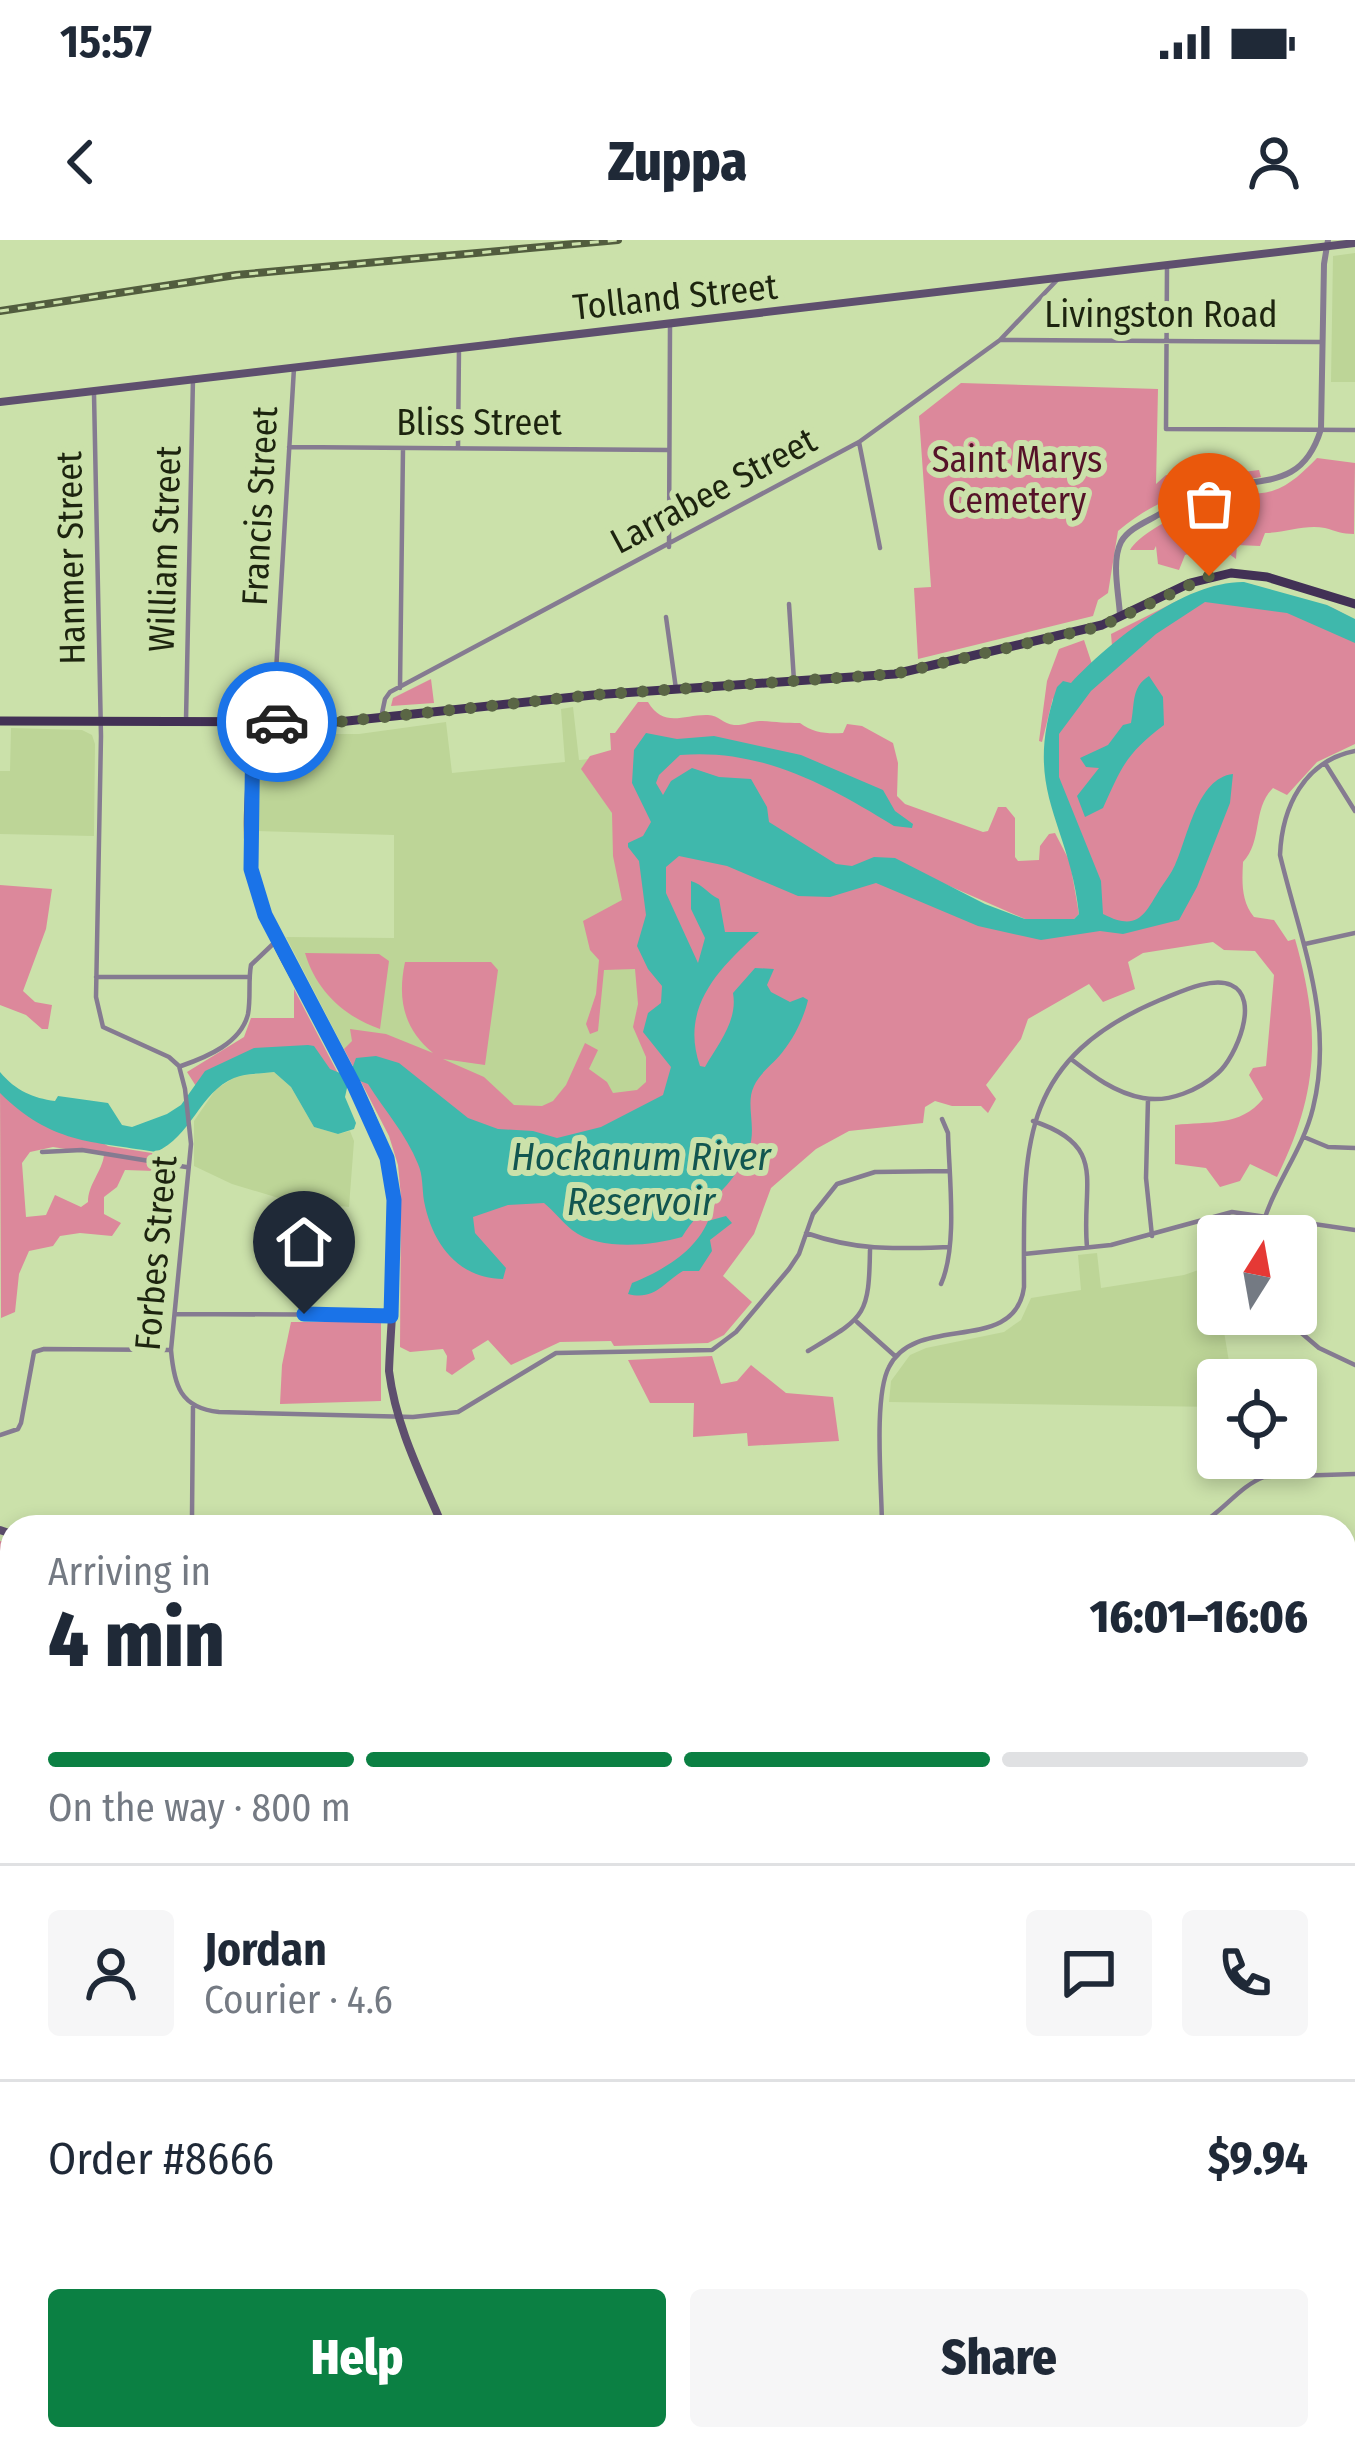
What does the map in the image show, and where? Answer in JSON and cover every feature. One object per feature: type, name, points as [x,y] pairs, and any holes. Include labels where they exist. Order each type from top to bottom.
[{"type":"main road","name":"Tolland Street","points":[[0,402],[1355,243]]},
{"type":"main road","points":[[0,721],[381,718],[911,671],[1120,620],[1190,583],[1231,573],[1267,577],[1355,604]]},
{"type":"main road","points":[[253,722],[250,862],[265,915],[380,1135],[392,1178],[389,1371],[398,1416],[438,1515]]},
{"type":"street","points":[[1120,620],[1117,560],[1122,540],[1135,528],[1206,491],[1266,482],[1291,474],[1306,460],[1322,429],[1327,243]]},
{"type":"street","points":[[1167,266],[1166,429],[1355,430]]},
{"type":"street","name":"Larrabee Street","points":[[381,718],[385,699],[400,688],[859,442],[1000,340],[1058,280]]},
{"type":"street","points":[[669,547],[670,325]]},
{"type":"street","name":"Livingston Road","points":[[1000,340],[1322,342]]},
{"type":"street","points":[[458,448],[459,347]]},
{"type":"street","name":"Francis Street","points":[[273,722],[294,366]]},
{"type":"street","name":"William Street","points":[[186,722],[194,378]]},
{"type":"street","name":"Hanmer Street","points":[[94,393],[100,723],[98,1015],[110,1033],[179,1066]]},
{"type":"street","points":[[859,442],[880,548]]},
{"type":"street","name":"Bliss Street","points":[[289,447],[668,450]]},
{"type":"street","points":[[400,688],[403,448]]},
{"type":"street","points":[[789,604],[794,681]]},
{"type":"street","points":[[666,617],[676,689]]},
{"type":"street","points":[[1265,1215],[1304,1137],[1313,1108],[1321,1041],[1318,1001],[1280,855],[1280,838],[1299,786],[1325,763],[1355,751]]},
{"type":"street","points":[[1325,763],[1355,811]]},
{"type":"street","points":[[1305,944],[1355,933]]},
{"type":"street","points":[[179,1066],[213,1052],[242,1029],[255,957],[278,942]]},
{"type":"street","points":[[96,976],[249,977]]},
{"type":"street","points":[[882,1515],[882,1383],[895,1356],[923,1340],[997,1325],[1012,1316],[1024,1293],[1024,1167],[1033,1121],[1051,1084],[1071,1059],[1098,1035],[1144,1007],[1208,984],[1235,986],[1243,997],[1240,1039],[1222,1070],[1195,1089],[1148,1100],[1112,1087],[1071,1059]]},
{"type":"street","name":"Forbes Street","points":[[179,1066],[190,1126],[171,1350],[178,1390],[193,1406]]},
{"type":"street","points":[[1148,1100],[1151,1236]]},
{"type":"street","points":[[941,1283],[949,1247],[948,1133],[942,1119]]},
{"type":"street","points":[[1033,1121],[1064,1131],[1076,1141],[1086,1161],[1087,1247]]},
{"type":"street","points":[[1304,1137],[1328,1147],[1355,1148]]},
{"type":"street","points":[[42,1152],[82,1150],[186,1167]]},
{"type":"street","points":[[192,1515],[193,1406],[219,1412],[398,1416],[458,1412],[556,1353],[712,1350],[736,1332],[789,1269],[813,1214],[837,1184],[875,1172],[949,1171]]},
{"type":"street","points":[[1214,1215],[1256,1215]]},
{"type":"street","points":[[1024,1254],[1151,1236],[1197,1221]]},
{"type":"street","points":[[1317,1224],[1355,1230]]},
{"type":"street","points":[[304,1228],[304,1314]]},
{"type":"street","points":[[806,1233],[870,1250],[949,1247]]},
{"type":"street","points":[[808,1351],[856,1322],[868,1300],[870,1250]]},
{"type":"street","points":[[174,1314],[391,1316]]},
{"type":"street","points":[[856,1322],[895,1356]]},
{"type":"street","points":[[1304,1335],[1355,1365]]},
{"type":"street","points":[[0,1435],[18,1429],[21,1423],[34,1352],[44,1348],[171,1350]]},
{"type":"street","points":[[1215,1515],[1264,1477],[1355,1474]]},
{"type":"shaded area","points":[[1355,253],[1355,382],[1331,382],[1333,256]]},
{"type":"shaded area","points":[[573,707],[579,760],[612,757],[655,1086],[534,1118],[367,1041],[344,1049],[286,937],[394,938],[394,835],[256,831],[258,734],[359,734],[446,722],[452,773],[565,762],[561,709]]},
{"type":"shaded area","points":[[11,728],[82,730],[92,735],[94,836],[0,834],[0,771],[10,771]]},
{"type":"shaded area","points":[[274,1072],[291,1087],[314,1127],[338,1134],[350,1131],[354,1141],[349,1207],[282,1199],[194,1166],[194,1121],[216,1089],[237,1076]]},
{"type":"shaded area","points":[[1097,1253],[1101,1288],[1197,1271],[1197,1335],[1225,1335],[1229,1359],[1197,1359],[1197,1407],[889,1402],[891,1381],[910,1355],[1004,1332],[1021,1320],[1031,1298],[1081,1290],[1078,1255]]},
{"type":"green space","name":"Saint Marys Cemetery","points":[[961,383],[1158,389],[1156,484],[1166,475],[1187,479],[1259,470],[1261,477],[1168,500],[1118,531],[1108,593],[1098,600],[1093,616],[918,659],[914,588],[931,587],[919,416]]},
{"type":"green space","points":[[1317,458],[1355,463],[1354,534],[1318,527],[1265,533],[1260,546],[1237,545],[1236,559],[1218,546],[1185,555],[1179,570],[1158,564],[1156,546],[1154,550],[1130,550],[1148,533],[1194,508],[1235,494],[1279,488]]},
{"type":"green space","points":[[1245,584],[1333,608],[1355,620],[1355,744],[1317,762],[1287,795],[1273,788],[1262,805],[1253,845],[1243,862],[1247,904],[1254,917],[1274,920],[1288,941],[1295,939],[1309,1003],[1312,1060],[1308,1088],[1277,1177],[1250,1164],[1240,1181],[1220,1187],[1206,1168],[1175,1164],[1175,1125],[1234,1118],[1263,1099],[1249,1075],[1253,1068],[1266,1066],[1274,975],[1255,951],[1224,950],[1213,942],[1143,953],[1128,962],[1135,989],[1103,1002],[1089,984],[1028,1019],[1021,1039],[986,1085],[996,1099],[988,1113],[981,1106],[935,1101],[925,1107],[923,1123],[849,1131],[816,1149],[771,1188],[754,1234],[723,1276],[752,1302],[724,1335],[708,1343],[614,1346],[611,1341],[560,1342],[511,1365],[488,1340],[472,1350],[475,1359],[452,1375],[446,1371],[443,1349],[410,1352],[400,1347],[398,1165],[389,1136],[344,1049],[352,1041],[350,1029],[386,1034],[433,1053],[415,1034],[405,1013],[405,962],[491,962],[498,970],[485,1065],[443,1059],[484,1077],[514,1105],[542,1106],[553,1101],[566,1085],[585,1043],[598,1050],[589,1069],[613,1093],[637,1090],[646,1082],[646,1057],[633,1027],[638,1004],[635,969],[604,970],[598,1031],[590,1034],[586,1024],[596,994],[599,960],[590,950],[583,921],[622,900],[613,856],[612,813],[581,769],[590,756],[611,750],[610,733],[615,733],[638,702],[648,702],[668,718],[712,715],[734,725],[800,723],[831,733],[843,733],[847,724],[862,726],[893,743],[897,796],[905,804],[983,832],[988,831],[998,807],[1006,807],[1015,818],[1018,861],[1039,860],[1040,846],[1055,833],[1070,862],[1079,914],[1074,919],[1025,919],[924,875],[1005,922],[1088,921],[1053,783],[1053,698],[1039,741],[1047,681],[1059,649],[1084,640],[1095,673],[1113,658],[1111,634],[1179,600]]},
{"type":"green space","points":[[431,679],[434,703],[391,706],[393,698]]},
{"type":"green space","points":[[0,885],[52,889],[46,929],[23,991],[35,1002],[52,1005],[48,1029],[0,1005]]},
{"type":"green space","points":[[305,953],[379,954],[389,961],[380,1029],[334,1001],[316,979]]},
{"type":"green space","points":[[294,989],[342,1081],[257,1060],[201,1094],[187,1072],[244,1037],[251,1018],[294,1018]]},
{"type":"green space","points":[[0,1085],[108,1146],[158,1154],[155,1171],[125,1170],[117,1187],[104,1197],[104,1214],[121,1223],[112,1236],[60,1236],[53,1246],[29,1251],[19,1274],[15,1312],[1,1318]],"holes":[[[53,1147],[104,1155],[88,1202],[81,1207],[55,1195],[46,1215],[26,1217],[22,1163],[30,1152]]]},
{"type":"green space","points":[[291,1322],[381,1322],[381,1401],[280,1404]]},
{"type":"green space","points":[[712,1356],[721,1384],[737,1381],[751,1365],[786,1393],[833,1397],[839,1441],[748,1446],[747,1433],[693,1437],[694,1403],[650,1403],[628,1360]]},
{"type":"water","name":"Hockanum River Reservoir","points":[[1244,582],[1327,605],[1355,619],[1355,643],[1287,613],[1205,602],[1156,634],[1091,691],[1059,734],[1059,777],[1101,881],[1103,914],[1115,919],[1132,921],[1144,913],[1173,868],[1202,797],[1221,778],[1233,774],[1230,803],[1179,920],[1123,934],[1100,931],[1041,940],[978,926],[876,883],[830,897],[798,896],[727,866],[679,856],[666,867],[666,893],[698,963],[705,938],[691,909],[691,881],[719,899],[725,932],[759,932],[718,974],[699,1006],[695,1044],[700,1066],[705,1067],[726,1032],[733,993],[755,968],[774,969],[767,985],[771,992],[790,1002],[808,1000],[792,1039],[754,1086],[751,1141],[743,1162],[682,1237],[610,1244],[583,1237],[544,1203],[508,1205],[473,1217],[475,1233],[506,1268],[503,1279],[472,1272],[440,1244],[413,1153],[368,1084],[360,1081],[347,1088],[345,1097],[354,1129],[338,1134],[314,1127],[291,1087],[274,1072],[234,1078],[212,1093],[178,1136],[156,1152],[73,1138],[37,1122],[0,1093],[0,1072],[19,1089],[39,1098],[108,1103],[122,1125],[132,1127],[181,1105],[205,1071],[254,1048],[308,1045],[340,1073],[353,1066],[356,1058],[376,1056],[399,1063],[468,1118],[498,1129],[557,1138],[601,1127],[663,1095],[671,1067],[643,1032],[648,1013],[661,1003],[662,986],[637,946],[646,915],[639,861],[628,847],[651,822],[632,783],[634,750],[646,733],[677,739],[714,736],[801,755],[883,790],[895,811],[913,824],[912,828],[894,826],[818,784],[738,757],[680,755],[659,775],[656,783],[663,795],[671,781],[692,768],[719,777],[751,779],[767,807],[769,822],[836,864],[852,866],[874,857],[895,858],[1025,919],[1074,919],[1079,914],[1074,881],[1051,804],[1044,753],[1057,687],[1063,681],[1071,683],[1127,632],[1174,602],[1221,584]]},
{"type":"water","points":[[1149,676],[1163,697],[1164,725],[1126,762],[1103,808],[1085,817],[1077,796],[1099,768],[1086,767],[1080,758],[1108,745],[1123,725],[1131,723],[1136,691]]},
{"type":"water","points":[[726,1216],[732,1223],[710,1240],[712,1251],[699,1271],[683,1271],[652,1293],[628,1294],[632,1283],[686,1251],[708,1221]]},
{"type":"railway","points":[[0,311],[236,275],[618,240]]},
{"type":"way so far","points":[[277,722],[338,722],[593,695],[895,674],[1102,626],[1209,576]]},
{"type":"route","points":[[277,722],[253,722],[251,869],[265,915],[380,1135],[394,1200],[391,1316],[304,1314]]}]
